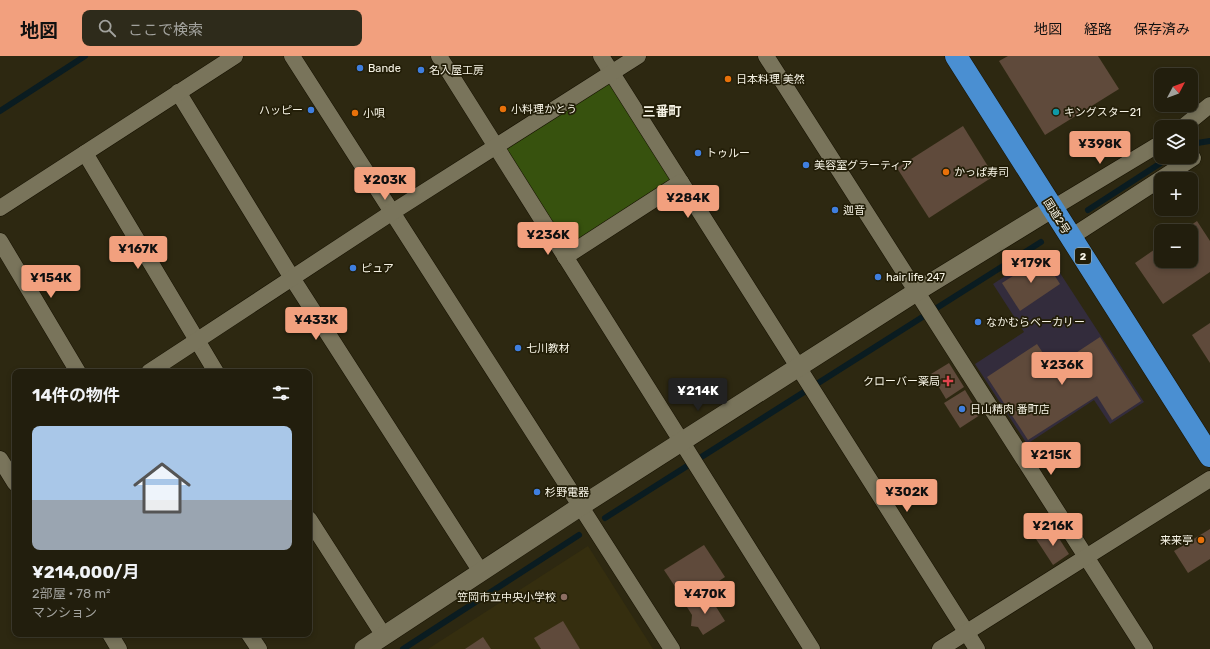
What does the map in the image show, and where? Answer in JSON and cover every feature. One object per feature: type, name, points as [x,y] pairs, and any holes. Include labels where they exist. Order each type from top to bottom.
[{"type":"highway","name":"国道2号","points":[[956,56],[1210,456]]},
{"type":"street","points":[[0,208],[235,56]]},
{"type":"street","points":[[292,56],[391,213],[672,649]]},
{"type":"street","points":[[439,56],[812,649]]},
{"type":"street","points":[[601,56],[977,649]]},
{"type":"street","points":[[154,369],[391,213],[496,148],[638,56]]},
{"type":"street","points":[[766,56],[1145,649]]},
{"type":"street","points":[[178,92],[292,278],[481,572]]},
{"type":"street","points":[[1192,120],[1210,105]]},
{"type":"street","points":[[364,649],[581,506],[689,455],[924,305],[1053,208],[1154,148]]},
{"type":"street","points":[[85,153],[214,369]]},
{"type":"street","points":[[1071,237],[1184,164]]},
{"type":"street","points":[[565,257],[681,182]]},
{"type":"street","points":[[0,241],[76,369]]},
{"type":"street","points":[[5,464],[12,477]]},
{"type":"street","points":[[940,649],[1210,479]]},
{"type":"street","points":[[312,523],[384,636]]},
{"type":"street","points":[[112,637],[119,649]]},
{"type":"street","points":[[251,637],[259,649]]},
{"type":"shaded area","points":[[1045,250],[1144,402],[1110,424],[1094,400],[1027,444],[975,364],[1024,332],[993,284]]},
{"type":"shaded area","name":"笠岡市立中央小学校","points":[[588,546],[653,649],[428,649]]},
{"type":"green space","points":[[612,73],[681,182],[565,257],[496,148]]},
{"type":"building","name":"キングスター21","points":[[1008,56],[1098,56],[1119,89],[1045,135],[999,61]]},
{"type":"building","name":"かっぱ寿司","points":[[963,126],[994,176],[929,218],[897,168]]},
{"type":"building","points":[[1197,221],[1210,241],[1210,272],[1163,304],[1135,263],[1154,250],[1154,268],[1198,268],[1198,224],[1192,224]]},
{"type":"building","points":[[1043,257],[1060,284],[1020,311],[1002,283]]},
{"type":"building","points":[[1210,323],[1210,363],[1192,335]]},
{"type":"building","points":[[1100,337],[1141,401],[1112,420],[1097,396],[1028,440],[987,377],[1037,344],[1053,368]]},
{"type":"building","name":"クローバー薬局","points":[[949,363],[964,387],[946,399],[931,374]]},
{"type":"building","name":"日山精肉 番町店","points":[[965,390],[980,415],[960,428],[944,403]]},
{"type":"building","points":[[1053,529],[1069,554],[1053,565],[1036,539]]},
{"type":"building","name":"来来亭","points":[[1210,529],[1210,559],[1188,573],[1174,551]]},
{"type":"building","points":[[704,545],[725,577],[686,603],[664,570]]},
{"type":"building","points":[[708,594],[725,621],[703,635],[698,627],[691,626],[692,615],[687,607]]},
{"type":"building","points":[[563,621],[580,649],[541,649],[534,638]]},
{"type":"building","points":[[483,637],[491,649],[465,649]]},
{"type":"waterway","points":[[0,111],[85,56]]},
{"type":"waterway","points":[[1198,143],[1210,141]]},
{"type":"waterway","points":[[1088,210],[1159,164]]},
{"type":"waterway","points":[[605,518],[1041,242]]},
{"type":"waterway","points":[[403,649],[579,535]]},
{"type":"place","name":"Bande","points":[[360,68]]},
{"type":"place","name":"名入屋工房","points":[[421,70]]},
{"type":"place","name":"日本料理 美然","points":[[728,79]]},
{"type":"place","name":"小料理かとう","points":[[503,109]]},
{"type":"place","name":"ハッピー","points":[[311,110]]},
{"type":"place","name":"キングスター21","points":[[1056,112]]},
{"type":"place","name":"小唄","points":[[355,113]]},
{"type":"place","name":"トゥルー","points":[[698,153]]},
{"type":"place","name":"美容室グラーティア","points":[[806,165]]},
{"type":"place","name":"かっぱ寿司","points":[[946,172]]},
{"type":"place","name":"迦音","points":[[835,210]]},
{"type":"place","name":"ピュア","points":[[353,268]]},
{"type":"place","name":"hair life 247","points":[[878,277]]},
{"type":"place","name":"なかむらベーカリー","points":[[978,322]]},
{"type":"place","name":"七川教材","points":[[518,348]]},
{"type":"place","name":"クローバー薬局","points":[[948,381]]},
{"type":"place","name":"日山精肉 番町店","points":[[962,409]]},
{"type":"place","name":"杉野電器","points":[[537,492]]},
{"type":"place","name":"来来亭","points":[[1201,540]]},
{"type":"place","name":"笠岡市立中央小学校","points":[[564,597]]},
{"type":"district","name":"三番町","points":[[662,111]]}]
